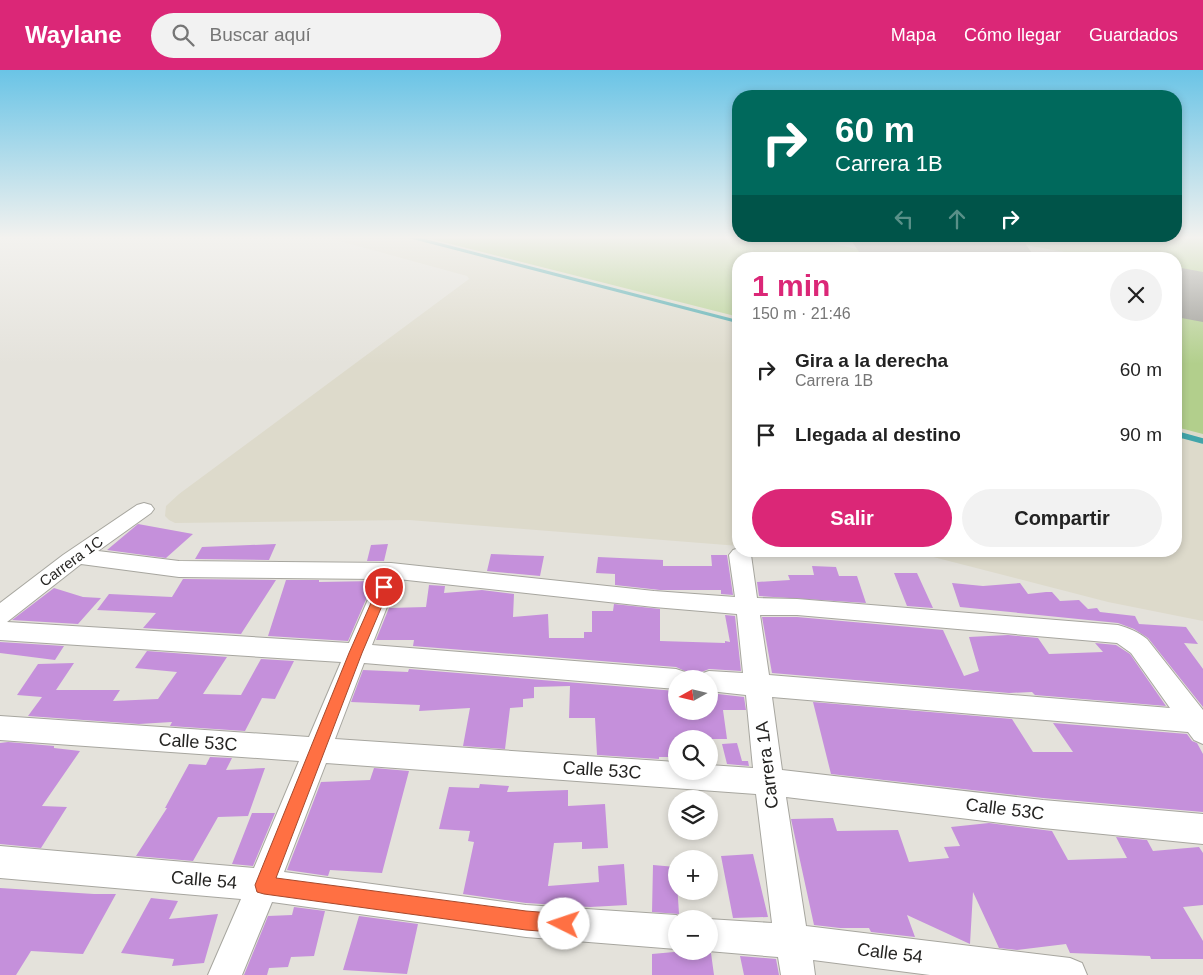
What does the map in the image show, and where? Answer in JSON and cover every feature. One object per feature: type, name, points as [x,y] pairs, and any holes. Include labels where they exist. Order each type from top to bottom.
[{"type":"street","name":"Carrera 1C","points":[[0,616],[77,556],[144,509]]},
{"type":"street","points":[[77,556],[180,568],[391,571],[654,599],[950,618],[1118,634],[1129,638],[1139,646],[1200,725]]},
{"type":"street","name":"Carrera 1A","points":[[740,557],[758,685],[768,782],[791,941],[798,975]]},
{"type":"street","points":[[225,975],[264,885],[356,653],[391,571]]},
{"type":"street","points":[[0,631],[356,653],[668,678]]},
{"type":"street","points":[[718,682],[1200,725]]},
{"type":"street","name":"Calle 53C","points":[[0,728],[768,782],[1043,814],[1203,829]]},
{"type":"street","name":"Calle 54","points":[[0,862],[264,885],[526,921],[668,931]]},
{"type":"street","name":"Calle 54","points":[[718,936],[791,941],[1070,975]]},
{"type":"shaded area","points":[[469,279],[732,279],[732,545],[409,520],[175,523],[165,516],[166,506],[179,494]]},
{"type":"shaded area","points":[[1182,279],[1203,279],[1203,621],[1108,602],[933,557],[1182,557]]},
{"type":"green space","points":[[590,279],[732,279],[732,315]]},
{"type":"green space","points":[[1182,313],[1203,317],[1203,434],[1182,429]]},
{"type":"building","points":[[138,524],[193,534],[166,558],[107,550]]},
{"type":"building","points":[[276,544],[269,560],[195,559],[202,547]]},
{"type":"building","points":[[388,544],[384,561],[367,561],[371,545]]},
{"type":"building","points":[[491,554],[544,556],[540,576],[487,571]]},
{"type":"building","points":[[711,555],[727,555],[733,595],[721,594],[721,590],[660,590],[615,585],[615,574],[596,573],[598,557],[663,560],[663,566],[712,566]]},
{"type":"building","points":[[812,566],[836,567],[839,576],[857,576],[866,603],[759,596],[757,582],[790,580],[788,575],[814,575]]},
{"type":"building","points":[[894,573],[917,573],[933,608],[907,606]]},
{"type":"building","points":[[183,579],[276,580],[241,634],[143,628],[156,613],[97,610],[109,594],[172,597]]},
{"type":"building","points":[[286,580],[319,580],[319,582],[374,581],[348,641],[268,636]]},
{"type":"building","points":[[952,583],[983,586],[1020,583],[1028,594],[1052,592],[1060,601],[1079,600],[1088,609],[1097,608],[1100,612],[1135,616],[1139,624],[1186,627],[1198,644],[1184,643],[1203,669],[1203,707],[1148,638],[1134,629],[1118,623],[960,607]]},
{"type":"building","points":[[429,585],[445,586],[444,593],[482,590],[514,594],[513,617],[548,614],[549,638],[584,638],[584,632],[592,632],[592,611],[613,611],[614,604],[660,609],[660,641],[730,642],[725,615],[735,616],[741,671],[683,670],[676,667],[413,646],[414,640],[376,640],[389,608],[426,607]]},
{"type":"building","points":[[54,588],[83,597],[101,598],[78,624],[12,620]]},
{"type":"building","points":[[762,617],[797,617],[943,630],[964,676],[979,671],[969,637],[1008,635],[1038,638],[1049,654],[1103,652],[1095,643],[1116,645],[1130,654],[1166,706],[1035,695],[1032,692],[1009,693],[772,673]]},
{"type":"building","points":[[0,642],[64,646],[55,660],[0,653]]},
{"type":"building","points":[[147,651],[227,657],[203,694],[241,695],[261,659],[294,661],[275,699],[262,698],[245,731],[170,726],[172,722],[139,724],[28,716],[42,697],[17,695],[38,664],[74,663],[56,690],[120,690],[113,701],[158,699],[177,672],[135,668]]},
{"type":"building","points":[[409,669],[668,690],[668,720],[718,720],[718,694],[744,697],[746,710],[723,710],[727,739],[718,739],[718,730],[668,730],[668,757],[659,757],[659,759],[597,755],[595,718],[569,718],[570,686],[534,687],[534,698],[523,699],[523,707],[510,708],[505,749],[463,746],[470,708],[419,711],[420,705],[351,702],[363,670],[408,672]]},
{"type":"building","points":[[813,702],[1012,719],[1033,752],[1073,752],[1053,723],[1187,734],[1192,741],[1197,743],[1203,754],[1203,812],[1043,798],[831,774]]},
{"type":"building","points":[[0,743],[54,746],[54,748],[80,751],[42,806],[67,807],[41,848],[0,844]]},
{"type":"building","points":[[737,743],[742,761],[748,761],[749,766],[727,764],[722,744]]},
{"type":"building","points":[[210,757],[232,758],[226,770],[265,768],[248,816],[218,817],[193,861],[136,856],[167,808],[165,808],[189,764],[206,765]]},
{"type":"building","points":[[374,768],[409,771],[382,873],[330,870],[328,876],[287,870],[321,782],[370,780]]},
{"type":"building","points":[[480,784],[509,786],[507,792],[568,790],[568,806],[605,804],[608,848],[582,849],[582,842],[554,843],[548,886],[599,882],[598,866],[624,864],[627,905],[590,907],[526,903],[463,894],[474,842],[468,841],[470,831],[439,829],[449,787],[479,788]]},
{"type":"building","points":[[252,813],[275,813],[253,866],[232,864]]},
{"type":"building","points":[[833,818],[837,831],[898,830],[909,862],[949,858],[944,847],[960,846],[951,827],[989,823],[1052,831],[1068,860],[1127,858],[1116,837],[1147,840],[1153,851],[1199,847],[1203,853],[1203,905],[1183,907],[1203,941],[1203,959],[1151,959],[1150,956],[1070,953],[1066,944],[1017,950],[999,948],[973,892],[970,944],[907,915],[915,937],[871,932],[869,928],[840,928],[814,925],[791,819]]},
{"type":"building","points":[[753,854],[768,917],[733,918],[721,856]]},
{"type":"building","points":[[653,865],[668,866],[668,900],[678,900],[679,910],[668,910],[668,913],[652,912]]},
{"type":"building","points":[[0,888],[116,894],[83,954],[31,951],[16,975],[0,975]]},
{"type":"building","points":[[151,898],[178,901],[169,919],[218,914],[204,963],[172,966],[174,959],[121,953]]},
{"type":"building","points":[[294,907],[325,911],[314,956],[291,957],[288,967],[269,968],[267,975],[244,975],[268,916],[292,915]]},
{"type":"building","points":[[359,916],[418,924],[407,974],[343,970]]},
{"type":"building","points":[[668,953],[668,960],[712,960],[714,975],[652,975],[652,954]]},
{"type":"building","points":[[740,956],[776,959],[779,975],[744,975]]},
{"type":"waterway","points":[[574,279],[732,320]]},
{"type":"waterway","points":[[1182,435],[1203,441]]},
{"type":"runway","points":[[1182,293],[1203,297]]},
{"type":"route","points":[[384,587],[264,885],[526,921],[564,924]]}]
